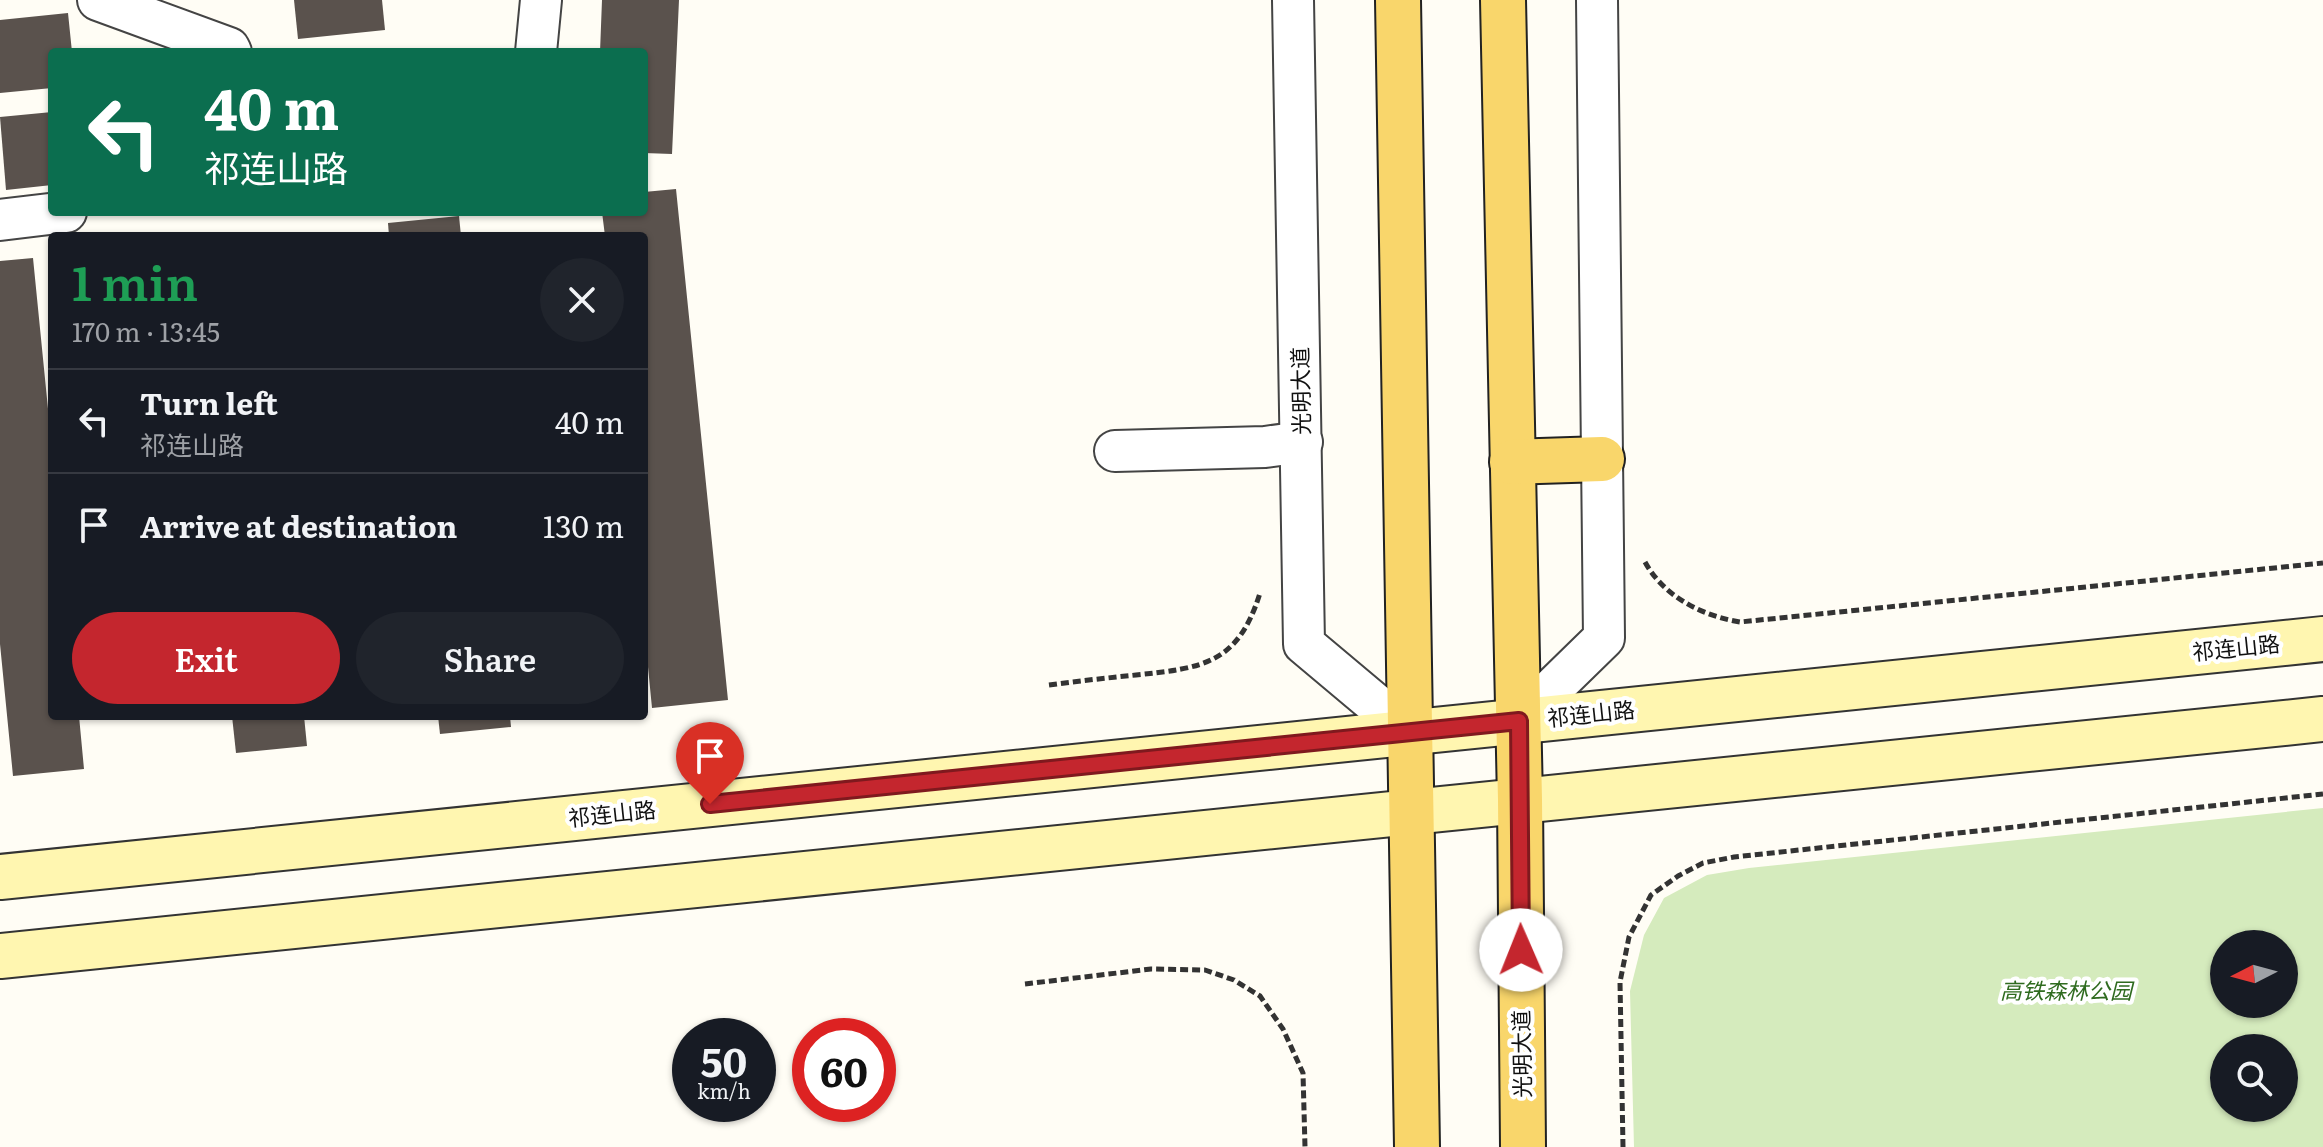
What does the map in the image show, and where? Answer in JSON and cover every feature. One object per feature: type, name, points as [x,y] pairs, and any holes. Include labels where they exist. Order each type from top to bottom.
[{"type":"main road","points":[[1398,0],[1417,1147]]},
{"type":"main road","name":"光明大道","points":[[1503,0],[1519,721],[1523,1147]]},
{"type":"main road","points":[[1512,462],[1602,459]]},
{"type":"main road","name":"祁连山路","points":[[0,877],[2323,639]]},
{"type":"main road","points":[[0,956],[2323,719]]},
{"type":"street","points":[[98,0],[229,48]]},
{"type":"street","points":[[536,48],[541,0]]},
{"type":"street","name":"光明大道","points":[[1293,0],[1304,644],[1410,733]]},
{"type":"street","points":[[1519,721],[1604,638],[1597,0]]},
{"type":"street","points":[[0,220],[48,214]]},
{"type":"street","points":[[1115,451],[1265,447],[1302,442]]},
{"type":"path","points":[[1643,551],[1646,565],[1689,606],[1714,617],[1740,622],[2323,563]]},
{"type":"path","points":[[1049,685],[1200,666],[1232,645],[1251,621],[1263,582]]},
{"type":"path","points":[[1623,1147],[1620,982],[1629,937],[1651,895],[1703,863],[2323,794]]},
{"type":"path","points":[[1025,984],[1151,969],[1205,970],[1234,980],[1260,996],[1283,1029],[1303,1073],[1305,1147]]},
{"type":"green space","name":"高铁森林公园","points":[[2323,808],[2323,1147],[1634,1147],[1630,991],[1644,935],[1664,898],[1707,875],[1749,868]]},
{"type":"building","points":[[294,0],[382,0],[385,30],[298,39]]},
{"type":"building","points":[[602,0],[679,0],[672,154],[648,153],[648,48],[600,48]]},
{"type":"building","points":[[68,13],[72,48],[48,48],[48,88],[0,93],[0,20]]},
{"type":"building","points":[[48,112],[48,185],[6,190],[0,117]]},
{"type":"building","points":[[676,189],[728,700],[652,708],[648,667],[648,232],[604,232],[602,216],[648,216],[648,192]]},
{"type":"building","points":[[459,216],[461,232],[389,232],[388,223]]},
{"type":"building","points":[[33,258],[48,409],[48,720],[79,720],[84,769],[13,776],[0,644],[0,261]]},
{"type":"building","points":[[232,720],[304,720],[307,746],[236,753]]},
{"type":"building","points":[[438,720],[510,720],[511,727],[440,734]]},
{"type":"route","points":[[710,804],[1519,721],[1521,950]]}]
